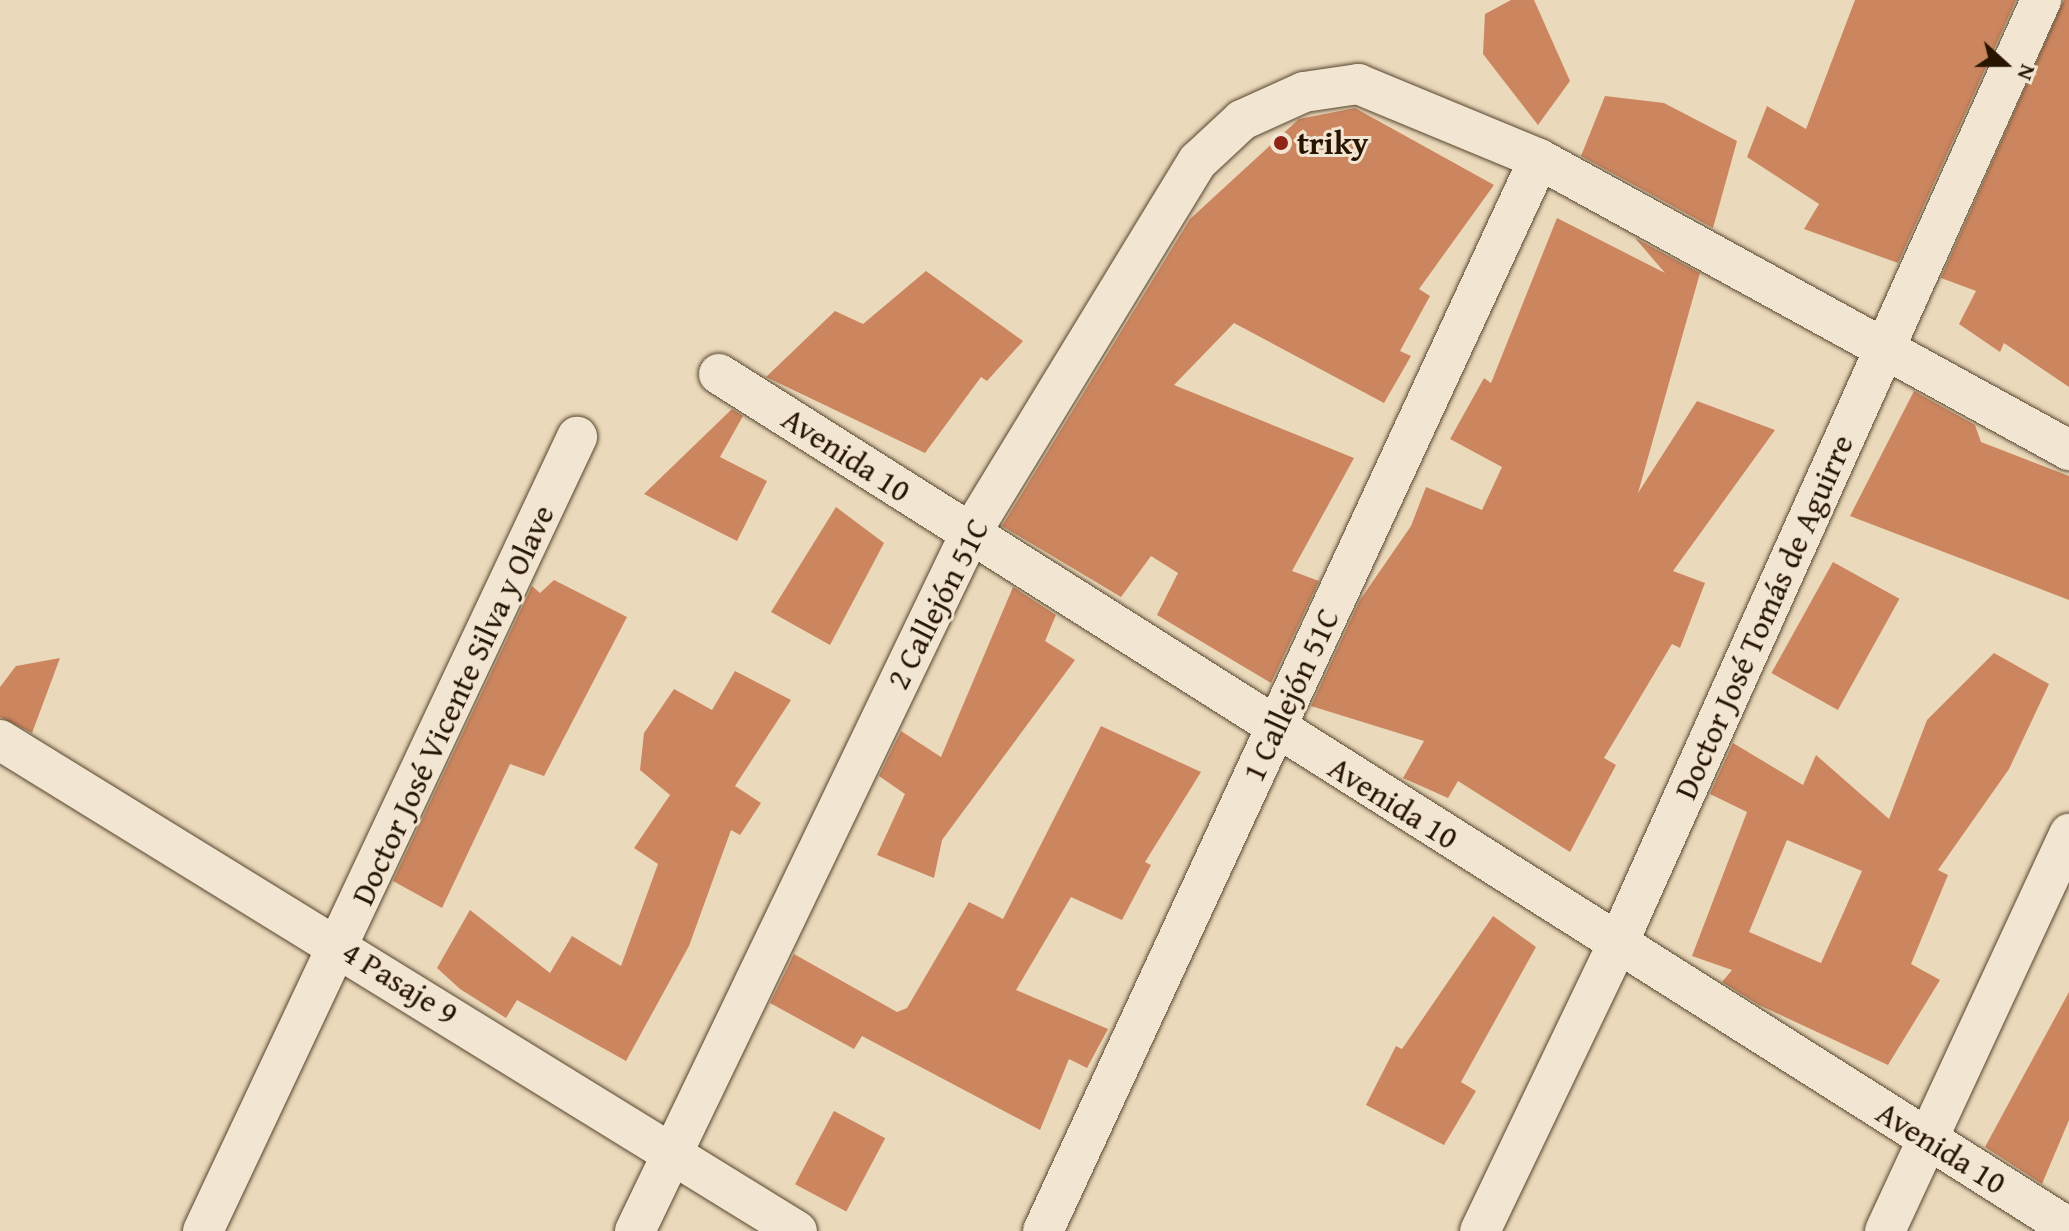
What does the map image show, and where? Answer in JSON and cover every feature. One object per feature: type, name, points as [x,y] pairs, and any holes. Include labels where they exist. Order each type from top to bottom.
[{"type":"street","name":"Doctor José Tomás de Aguirre","points":[[1480,1231],[1618,943],[2041,0]]},
{"type":"street","name":"2 Callejón 51C","points":[[635,1231],[970,534],[1198,161],[1242,120],[1304,92],[1358,84],[1539,159]]},
{"type":"street","points":[[1539,159],[2069,450]]},
{"type":"street","name":"1 Callejón 51C","points":[[1043,1231],[1539,159]]},
{"type":"street","name":"Avenida 10","points":[[719,374],[1275,730],[2069,1228]]},
{"type":"street","name":"Doctor José Vicente Silva y Olave","points":[[203,1231],[342,947],[577,437]]},
{"type":"street","name":"4 Pasaje 9","points":[[0,740],[342,947],[797,1231]]},
{"type":"street","points":[[1885,1231],[1930,1141],[2069,834]]},
{"type":"building","points":[[1511,0],[1534,0],[1570,81],[1538,125],[1483,54],[1485,14]]},
{"type":"building","points":[[1855,0],[2016,0],[1898,263],[1804,229],[1819,204],[1747,157],[1767,106],[1806,129]]},
{"type":"building","points":[[2064,0],[2069,0],[2069,387],[2004,343],[2000,352],[1959,324],[1976,291],[1941,278]]},
{"type":"building","points":[[1605,96],[1664,103],[1737,141],[1713,228],[1581,156]]},
{"type":"building","points":[[1355,108],[1494,185],[1419,289],[1430,296],[1400,351],[1411,356],[1384,403],[1234,323],[1174,385],[1354,458],[1292,571],[1319,581],[1271,683],[1157,615],[1178,573],[1151,556],[1121,597],[1002,526],[1190,219],[1299,119]]},
{"type":"building","points":[[1557,218],[1665,273],[1635,238],[1700,273],[1638,493],[1697,401],[1775,430],[1673,571],[1705,583],[1680,648],[1672,644],[1604,758],[1616,765],[1570,852],[1458,781],[1448,798],[1403,778],[1424,741],[1311,706],[1360,600],[1411,526],[1426,487],[1482,510],[1502,467],[1450,439],[1484,378],[1491,383]]},
{"type":"building","points":[[926,271],[1023,341],[987,381],[981,377],[925,453],[766,377],[835,311],[863,324]]},
{"type":"building","points":[[1914,391],[1975,425],[1981,442],[2069,476],[2069,600],[1850,516]]},
{"type":"building","points":[[732,409],[743,416],[720,457],[767,481],[737,541],[644,494]]},
{"type":"building","points":[[836,507],[884,543],[830,645],[771,612]]},
{"type":"building","points":[[1833,562],[1899,599],[1838,710],[1771,673]]},
{"type":"building","points":[[554,580],[627,617],[544,776],[510,764],[442,908],[393,881],[532,586],[540,593]]},
{"type":"building","points":[[1013,587],[1056,615],[1045,641],[1075,660],[942,840],[934,878],[877,855],[905,794],[879,776],[901,731],[941,757]]},
{"type":"building","points":[[1994,653],[2049,684],[2009,769],[1938,870],[1948,875],[1911,964],[1940,980],[1888,1065],[1759,1005],[1722,982],[1732,970],[1692,956],[1747,812],[1710,794],[1733,743],[1803,785],[1816,755],[1889,819],[1927,720]],"holes":[[[1787,840],[1862,871],[1821,963],[1749,932]]]},
{"type":"building","points":[[60,658],[32,733],[0,717],[0,687],[16,666]]},
{"type":"building","points":[[735,671],[791,700],[735,786],[761,803],[740,835],[731,830],[689,946],[626,1061],[517,1000],[506,1018],[460,989],[437,968],[470,910],[550,973],[572,936],[621,966],[658,864],[634,848],[670,795],[640,770],[644,733],[674,689],[712,710]]},
{"type":"building","points":[[1101,726],[1201,772],[1145,862],[1151,865],[1122,920],[1071,897],[1016,990],[1108,1029],[1087,1068],[1069,1059],[1040,1130],[862,1036],[854,1049],[770,1003],[794,954],[897,1012],[907,1008],[969,902],[1003,919]]},
{"type":"building","points":[[1493,916],[1536,947],[1461,1082],[1476,1091],[1444,1145],[1366,1105],[1396,1046],[1402,1049]]},
{"type":"building","points":[[2069,992],[2069,1120],[2042,1184],[1985,1147]]},
{"type":"building","points":[[834,1111],[885,1138],[846,1212],[795,1184]]},
{"type":"place","name":"triky","points":[[1281,143]]}]
